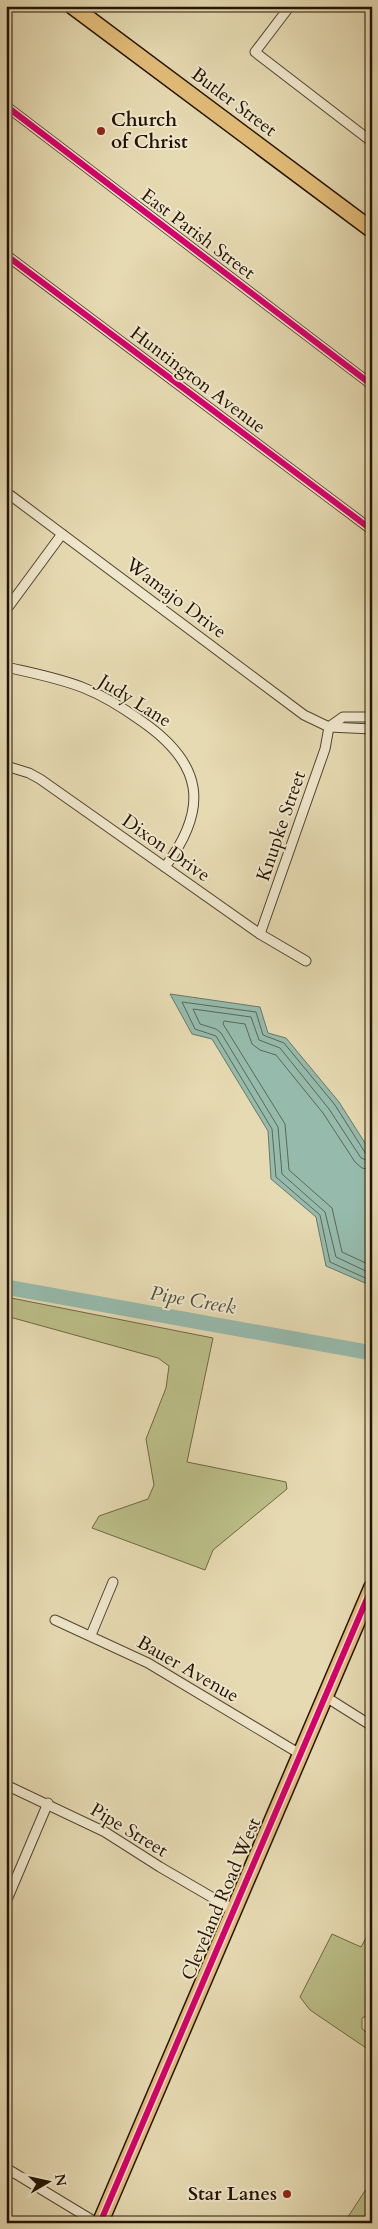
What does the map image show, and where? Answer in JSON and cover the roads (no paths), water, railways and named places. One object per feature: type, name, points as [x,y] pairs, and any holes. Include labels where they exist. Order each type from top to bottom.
[{"type":"main road","name":"Butler Street","points":[[72,6],[372,230]]},
{"type":"main road","name":"Butler Street","points":[[89,6],[372,218]]},
{"type":"main road","name":"Cleveland Road West","points":[[99,2223],[232,1909],[326,1697],[372,1587]]},
{"type":"street","points":[[6,10],[9,6]]},
{"type":"street","points":[[290,6],[255,52],[372,142]]},
{"type":"street","name":"East Parish Street","points":[[6,106],[372,385]]},
{"type":"street","name":"Huntington Avenue","points":[[6,255],[372,530]]},
{"type":"street","name":"Wamajo Drive","points":[[6,492],[304,714],[328,727]]},
{"type":"street","points":[[6,610],[62,534]]},
{"type":"street","name":"Judy Lane","points":[[6,667],[65,682],[95,693],[137,717],[176,750],[188,770],[193,810],[185,838],[165,868]]},
{"type":"street","points":[[328,727],[343,717],[372,718]]},
{"type":"street","points":[[328,727],[372,729]]},
{"type":"street","name":"Knupke Street","points":[[260,934],[325,749],[328,727]]},
{"type":"street","name":"Dixon Drive","points":[[6,766],[29,772],[40,779],[260,934],[306,961]]},
{"type":"street","points":[[92,1635],[113,1582]]},
{"type":"street","name":"Bauer Avenue","points":[[55,1620],[92,1635],[148,1663],[300,1754]]},
{"type":"street","points":[[326,1697],[372,1726]]},
{"type":"street","name":"Pipe Street","points":[[6,1785],[48,1803],[105,1832],[232,1909]]},
{"type":"street","points":[[6,1902],[48,1803]]},
{"type":"street","points":[[6,2168],[99,2223]]},
{"type":"water","points":[[170,994],[260,1007],[268,1033],[286,1038],[339,1102],[372,1154],[372,1286],[326,1266],[316,1217],[271,1179],[268,1131],[212,1039],[192,1034]]},
{"type":"waterway","name":"Pipe Creek","points":[[6,1287],[372,1353]]},
{"type":"place","name":"Church of Christ","points":[[101,131]]},
{"type":"place","name":"Star Lanes","points":[[287,2194]]}]
